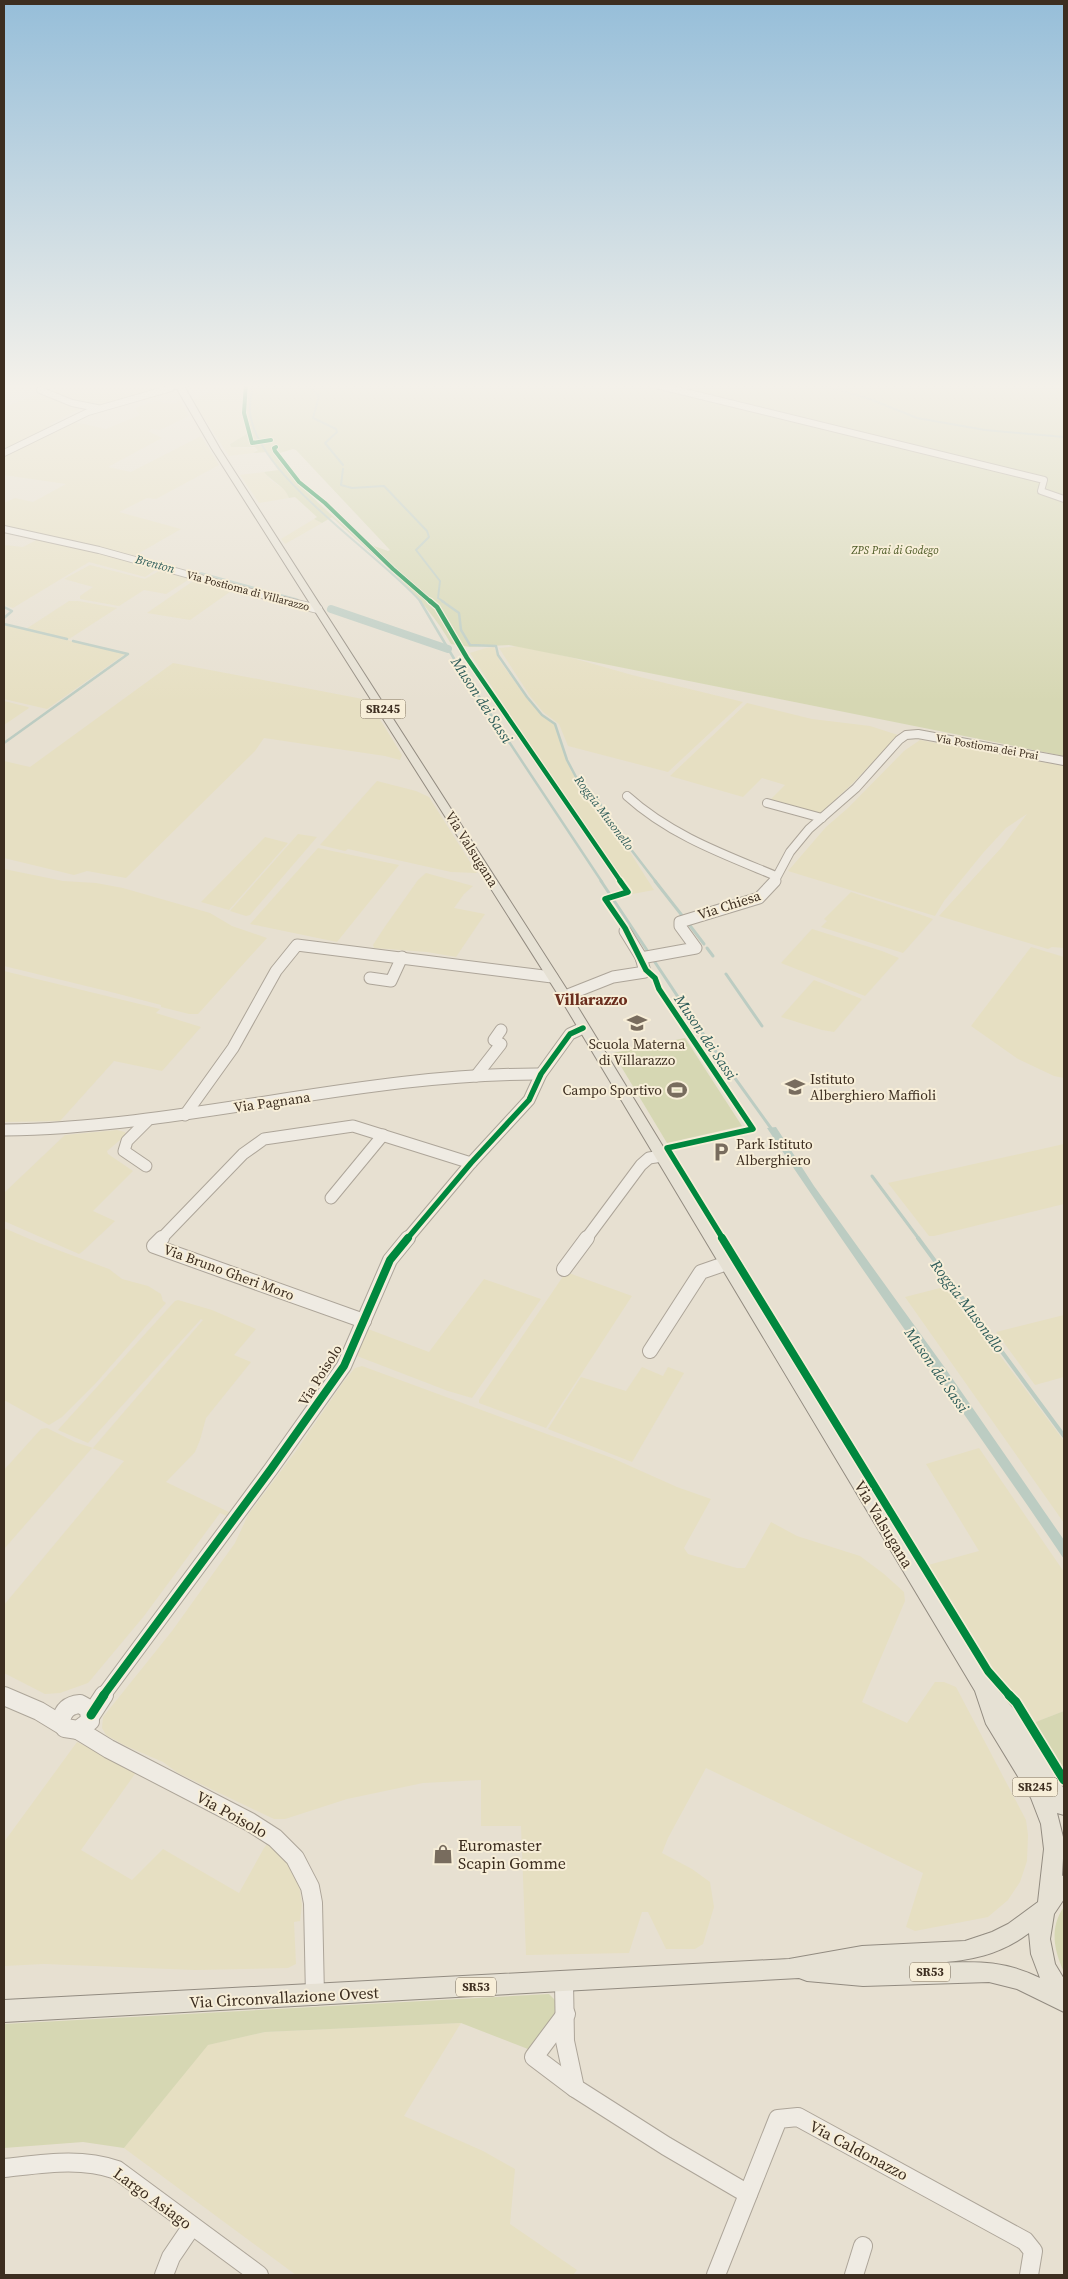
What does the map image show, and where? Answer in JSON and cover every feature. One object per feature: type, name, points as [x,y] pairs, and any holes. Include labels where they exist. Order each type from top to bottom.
[{"type":"main road","name":"Via Valsugana","points":[[242,489],[565,996],[980,1682],[1009,1718],[1064,1806]]},
{"type":"main road","name":"Via Valsugana","points":[[980,1682],[994,1718],[1036,1789],[1049,1819],[1054,1849],[1046,1906]]},
{"type":"main road","name":"Via Circonvallazione Ovest","points":[[4,2011],[315,1996],[789,1969],[862,1956],[965,1951],[996,1942],[1015,1931],[1046,1906],[1064,1886]]},
{"type":"main road","points":[[1046,1906],[1039,1928],[1040,1948],[1046,1968],[1064,1996]]},
{"type":"main road","name":"Via Circonvallazione Ovest","points":[[789,1969],[863,1975],[989,1972],[1019,1979],[1064,2001]]},
{"type":"street","points":[[1042,489],[1041,492],[1064,499]]},
{"type":"street","name":"Via Postioma di Villarazzo","points":[[4,529],[71,543],[278,598],[312,609],[318,609]]},
{"type":"street","name":"Via Postioma dei Prai","points":[[910,734],[1064,761]]},
{"type":"street","name":"Via Chiesa","points":[[645,958],[696,948],[680,926],[680,922],[759,898],[769,890],[800,839],[855,789],[902,738],[910,734]]},
{"type":"street","name":"Via Chiesa","points":[[627,796],[648,814],[682,834],[776,876]]},
{"type":"street","points":[[767,803],[822,818]]},
{"type":"street","points":[[565,996],[613,977],[645,972],[645,958],[625,932]]},
{"type":"street","points":[[185,1115],[234,1047],[276,971],[297,945],[552,977]]},
{"type":"street","points":[[370,978],[391,981],[402,957]]},
{"type":"street","name":"Via Poisolo","points":[[315,1996],[313,1903],[310,1887],[295,1858],[275,1838],[250,1822],[109,1749],[83,1719],[154,1629],[324,1396],[344,1366],[390,1260],[471,1163],[528,1100],[541,1074],[570,1034],[583,1028]]},
{"type":"street","points":[[476,1076],[501,1044],[494,1040],[501,1030]]},
{"type":"street","name":"Via Pagnana","points":[[4,1130],[32,1130],[147,1121],[259,1103],[476,1076],[541,1074]]},
{"type":"street","points":[[146,1166],[124,1151],[127,1141],[147,1121]]},
{"type":"street","name":"Via Bruno Gheri Moro","points":[[364,1321],[154,1246],[243,1154],[264,1139],[353,1126],[471,1163]]},
{"type":"street","points":[[331,1198],[383,1135]]},
{"type":"street","points":[[564,1269],[641,1164],[649,1158],[662,1156]]},
{"type":"street","points":[[650,1351],[701,1272],[727,1263]]},
{"type":"street","points":[[4,1696],[39,1711],[69,1730],[83,1719]]},
{"type":"street","points":[[39,1711],[83,1719]]},
{"type":"street","points":[[564,1982],[566,2042],[575,2088]]},
{"type":"street","points":[[566,2014],[534,2057],[575,2088],[666,2146],[748,2194]]},
{"type":"street","name":"Via Caldonazzo","points":[[716,2275],[778,2119],[798,2117],[1026,2241],[1033,2251],[1029,2275]]},
{"type":"street","name":"Largo Asiago","points":[[4,2168],[54,2164],[105,2164],[116,2170],[259,2275]]},
{"type":"street","points":[[164,2275],[171,2257],[192,2226]]},
{"type":"street","points":[[854,2275],[863,2246]]},
{"type":"shaded area","points":[[56,489],[174,489],[156,499],[147,498],[119,512],[181,529],[134,556],[4,526],[4,503],[15,498],[33,502]]},
{"type":"shaded area","points":[[250,489],[284,489],[289,498],[259,503]]},
{"type":"shaded area","points":[[314,519],[322,523],[285,544],[281,539]]},
{"type":"shaded area","points":[[40,538],[158,568],[145,577],[89,562],[13,608],[4,605],[4,545],[23,547]]},
{"type":"shaded area","points":[[90,565],[145,579],[159,571],[191,578],[166,594],[144,590],[119,606],[80,599],[80,596],[93,587],[64,579]]},
{"type":"shaded area","points":[[196,579],[234,589],[190,620],[147,613]]},
{"type":"shaded area","points":[[69,601],[117,608],[69,639],[26,629]]},
{"type":"shaded area","points":[[4,625],[125,654],[47,709],[4,699]]},
{"type":"shaded area","points":[[519,646],[743,702],[668,772],[568,746],[559,724],[543,712],[530,696],[499,648]]},
{"type":"shaded area","points":[[494,647],[500,661],[525,696],[539,712],[556,726],[571,771],[597,800],[654,890],[627,895],[628,891],[611,865],[548,777],[543,765],[470,653]]},
{"type":"shaded area","points":[[173,663],[368,700],[402,755],[400,760],[385,756],[264,738],[255,751],[126,878],[87,871],[74,875],[4,858],[4,761],[30,767]]},
{"type":"shaded area","points":[[4,701],[28,707],[29,708],[4,725]]},
{"type":"shaded area","points":[[747,703],[812,719],[870,726],[898,735],[852,784],[819,814],[769,801],[785,785],[762,778],[743,797],[670,776]]},
{"type":"shaded area","points":[[920,740],[1064,766],[1064,948],[1052,947],[1048,949],[939,916],[1002,847],[1027,814],[1006,828],[983,853],[944,901],[935,916],[788,871],[826,827],[848,808],[904,751]]},
{"type":"shaded area","points":[[377,781],[416,791],[429,797],[477,873],[451,872],[348,849],[345,851],[320,845]]},
{"type":"shaded area","points":[[298,834],[317,837],[250,915],[246,916],[230,911]]},
{"type":"shaded area","points":[[265,837],[288,843],[229,910],[201,902]]},
{"type":"shaded area","points":[[318,848],[399,865],[337,942],[250,924]]},
{"type":"shaded area","points":[[4,869],[63,881],[96,883],[123,888],[210,913],[232,926],[267,938],[198,1014],[189,1014],[115,993],[4,966]]},
{"type":"shaded area","points":[[426,873],[473,886],[464,894],[454,908],[485,914],[456,957],[427,952],[374,948],[373,945],[384,928],[418,880]]},
{"type":"shaded area","points":[[851,892],[933,919],[903,953],[821,927],[827,921],[824,919]]},
{"type":"shaded area","points":[[812,929],[899,958],[865,996],[781,963]]},
{"type":"shaded area","points":[[1031,947],[1064,957],[1064,1078],[1054,1076],[1018,1059],[971,1026]]},
{"type":"shaded area","points":[[4,971],[160,1009],[156,1013],[201,1027],[162,1071],[114,1061],[60,1121],[4,1122]]},
{"type":"shaded area","points":[[814,980],[862,999],[834,1032],[781,1017]]},
{"type":"shaded area","points":[[117,1130],[125,1132],[126,1135],[107,1151],[108,1154],[133,1171],[93,1211],[115,1221],[83,1251],[79,1254],[4,1221],[4,1193],[65,1135]]},
{"type":"shaded area","points":[[1064,1144],[1064,1204],[934,1236],[929,1236],[888,1183]]},
{"type":"shaded area","points":[[4,1228],[109,1269],[122,1279],[148,1286],[161,1294],[163,1301],[166,1303],[95,1384],[62,1417],[49,1425],[4,1400]]},
{"type":"shaded area","points":[[566,1272],[632,1296],[546,1428],[479,1403],[479,1400]]},
{"type":"shaded area","points":[[484,1279],[541,1299],[472,1398],[448,1391],[357,1356],[368,1329],[429,1352]]},
{"type":"shaded area","points":[[948,1286],[1064,1441],[1064,1523],[905,1297]]},
{"type":"shaded area","points":[[178,1300],[212,1310],[256,1329],[234,1355],[251,1362],[206,1418],[195,1452],[166,1482],[231,1513],[229,1517],[220,1513],[144,1616],[88,1683],[60,1693],[45,1694],[4,1673],[4,1605],[124,1461],[92,1448],[4,1549],[4,1470],[41,1429],[47,1428],[75,1442],[93,1448],[203,1320],[201,1319],[88,1443],[58,1430],[175,1301]]},
{"type":"shaded area","points":[[1064,1315],[1064,1377],[1035,1385],[996,1332]]},
{"type":"shaded area","points":[[362,1366],[612,1458],[677,1487],[711,1499],[684,1548],[688,1554],[737,1568],[745,1568],[771,1522],[797,1536],[860,1556],[884,1574],[904,1592],[905,1601],[862,1702],[907,1723],[935,1682],[944,1682],[956,1687],[1026,1820],[1028,1835],[1027,1861],[1020,1882],[1008,1900],[988,1917],[915,1931],[906,1927],[923,1873],[706,1768],[668,1838],[662,1853],[692,1869],[710,1882],[714,1907],[703,1944],[695,1949],[666,1949],[648,1912],[642,1912],[629,1953],[526,1955],[521,1826],[481,1826],[481,1780],[423,1783],[347,1799],[285,1819],[274,1819],[178,1773],[163,1762],[106,1735],[102,1728],[103,1717],[172,1631],[235,1543],[248,1515],[296,1451],[344,1381],[355,1368]]},
{"type":"shaded area","points":[[642,1367],[663,1376],[668,1367],[684,1373],[632,1462],[548,1429],[581,1377],[626,1391]]},
{"type":"shaded area","points":[[979,1448],[1064,1572],[1064,1711],[1033,1723],[1022,1702],[994,1670],[928,1565],[979,1551],[926,1464]]},
{"type":"shaded area","points":[[77,1742],[137,1771],[81,1850],[132,1880],[163,1849],[239,1893],[269,1841],[280,1852],[298,1877],[302,1905],[300,1921],[294,1922],[296,1964],[288,1968],[195,1970],[44,1964],[4,1966],[4,1842]]},
{"type":"shaded area","points":[[461,2023],[404,2116],[483,2151],[515,2169],[510,2224],[577,2270],[573,2275],[296,2275],[124,2148],[207,2045],[265,2032]]},
{"type":"green space","name":"ZPS Prai di Godego","points":[[305,489],[367,547],[371,545],[388,551],[390,550],[333,489],[1064,489],[1064,756],[509,645],[470,647],[451,644],[426,608],[381,561],[332,517],[322,523],[314,519],[317,517],[295,497],[289,498],[285,490]]},
{"type":"green space","name":"Campo Sportivo","points":[[685,1038],[742,1126],[667,1143],[613,1053]]},
{"type":"green space","points":[[1064,1711],[1064,1774],[1033,1723]]},
{"type":"green space","points":[[1064,1907],[1064,1972],[1056,1947],[1055,1931],[1059,1915]]},
{"type":"green space","points":[[549,1994],[561,2006],[533,2051],[461,2023],[265,2032],[208,2045],[124,2148],[83,2142],[4,2148],[4,2024]]},
{"type":"water","points":[[776,1127],[814,1186],[945,1368],[1064,1540],[1064,1559],[840,1237],[767,1128]]},
{"type":"waterway","name":"Muson dei Sassi","points":[[297,489],[420,601]]},
{"type":"waterway","name":"Roggia Musonello","points":[[387,489],[427,531],[429,537],[416,550],[440,581],[438,598],[444,602]]},
{"type":"waterway","name":"Brenton","points":[[201,575],[296,601]]},
{"type":"waterway","name":"Muson dei Sassi","points":[[420,601],[456,662],[602,882]]},
{"type":"waterway","name":"Roggia Musonello","points":[[442,601],[459,613],[461,630],[470,645],[496,646],[498,655],[527,697],[542,715],[555,724],[567,760],[576,777],[598,800],[613,826],[656,882]]},
{"type":"waterway","points":[[4,607],[12,611],[4,618]]},
{"type":"waterway","name":"Brenton","points":[[331,609],[448,649]]},
{"type":"waterway","points":[[4,624],[67,639]]},
{"type":"waterway","points":[[4,743],[128,654],[73,641]]},
{"type":"waterway","name":"Muson dei Sassi","points":[[601,881],[696,1024],[773,1131]]},
{"type":"waterway","name":"Roggia Musonello","points":[[655,881],[684,918]]},
{"type":"waterway","points":[[688,923],[704,944]]},
{"type":"waterway","name":"Roggia Musonello","points":[[707,948],[713,956]]},
{"type":"waterway","name":"Roggia Musonello","points":[[726,974],[762,1026]]},
{"type":"waterway","name":"Roggia Musonello","points":[[872,1176],[919,1239]]},
{"type":"waterway","name":"Roggia Musonello","points":[[918,1238],[1064,1436]]},
{"type":"cycle path","points":[[308,489],[325,503],[393,569],[437,607],[467,658],[628,892],[605,899],[625,928],[646,970],[655,978],[659,989],[753,1129],[667,1148],[988,1671],[1016,1702],[1064,1780]]},
{"type":"cycle path","points":[[91,1715],[104,1694],[271,1469],[344,1366],[390,1260],[471,1163],[529,1100],[541,1074],[570,1034],[583,1028]]},
{"type":"place","name":"Scuola Materna di Villarazzo","points":[[637,1023]]},
{"type":"place","name":"Istituto Alberghiero Maffioli","points":[[795,1087]]},
{"type":"place","name":"Campo Sportivo","points":[[677,1090]]},
{"type":"place","name":"Park Istituto Alberghiero","points":[[721,1152]]},
{"type":"place","name":"Euromaster Scapin Gomme","points":[[443,1854]]},
{"type":"district","name":"Villarazzo","points":[[591,999]]}]
